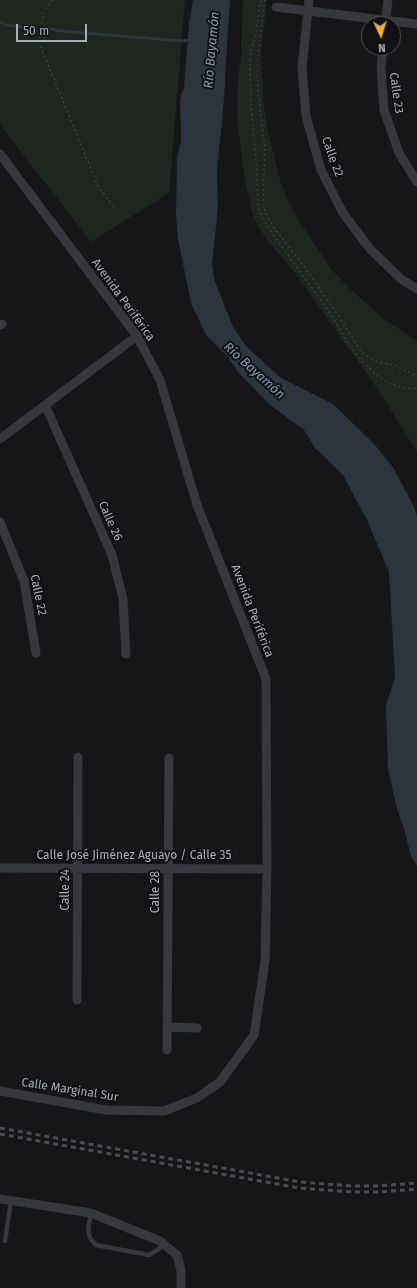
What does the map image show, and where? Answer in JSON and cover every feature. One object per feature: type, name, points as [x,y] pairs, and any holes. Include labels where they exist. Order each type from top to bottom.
[{"type":"street","name":"Calle 22","points":[[309,0],[302,68],[306,116],[321,170],[344,213],[370,249],[401,279],[417,289]]},
{"type":"street","points":[[386,16],[388,0]]},
{"type":"street","points":[[276,7],[308,10],[361,18]]},
{"type":"street","points":[[401,23],[417,24]]},
{"type":"street","name":"Calle 23","points":[[382,56],[381,68],[384,110],[399,153],[417,182]]},
{"type":"street","name":"Avenida Periférica","points":[[0,154],[137,336],[160,380],[197,505],[266,679],[266,961],[254,1035],[220,1082],[197,1098],[184,1103]]},
{"type":"street","points":[[0,439],[137,336]]},
{"type":"street","name":"Calle 26","points":[[46,405],[112,556],[123,599],[126,654]]},
{"type":"street","name":"Calle 22","points":[[0,522],[24,581],[36,653]]},
{"type":"street","name":"Calle 24","points":[[77,1000],[78,757]]},
{"type":"street","name":"Calle 28","points":[[167,1050],[169,758]]},
{"type":"street","name":"Calle José Jiménez Aguayo / Calle 35","points":[[0,868],[267,869]]},
{"type":"street","points":[[168,1027],[197,1028]]},
{"type":"street","name":"Calle Marginal Sur","points":[[0,1091],[106,1110],[164,1111],[184,1103]]},
{"type":"street","points":[[0,1200],[91,1212],[160,1240],[177,1255],[181,1270],[181,1288]]},
{"type":"lane","points":[[5,1241],[11,1201]]},
{"type":"lane","points":[[91,1212],[88,1229],[90,1238],[96,1245],[149,1255],[165,1244]]},
{"type":"path","points":[[53,0],[44,10],[39,40],[40,45],[98,186],[115,209]]},
{"type":"path","points":[[261,0],[255,38],[250,53],[250,67],[251,107],[257,170],[258,205],[262,217],[269,229],[330,313],[351,348],[366,365],[378,377],[390,384],[405,388],[417,389]]},
{"type":"path","points":[[265,0],[258,54],[257,77],[265,146],[263,199],[265,212],[274,228],[301,262],[338,315],[362,353],[376,361],[396,366],[417,376]]},
{"type":"shaded area","points":[[0,0],[185,0],[169,193],[91,242],[0,125]]},
{"type":"shaded area","points":[[243,0],[267,0],[261,51],[264,109],[280,180],[288,201],[301,224],[332,270],[348,287],[384,319],[417,341],[417,452],[381,394],[295,273],[267,240],[257,225],[252,212],[244,175],[237,118]]},
{"type":"water","name":"Río Bayamón","points":[[193,0],[230,0],[224,99],[217,172],[218,207],[212,264],[214,279],[233,327],[246,346],[281,378],[333,404],[375,445],[393,467],[414,507],[417,516],[417,866],[411,856],[397,809],[388,770],[386,705],[395,677],[389,572],[367,520],[343,475],[315,448],[304,430],[269,404],[238,372],[228,357],[206,335],[191,303],[178,239],[176,215],[177,159],[181,141],[180,102],[184,88],[189,23]]},
{"type":"waterway","points":[[0,22],[6,25],[35,28]]},
{"type":"waterway","points":[[45,28],[61,31],[182,41],[190,40]]},
{"type":"railway","points":[[0,1128],[300,1182],[352,1186],[417,1183]]},
{"type":"railway","points":[[0,1134],[299,1188],[352,1192],[379,1192],[417,1189]]}]
